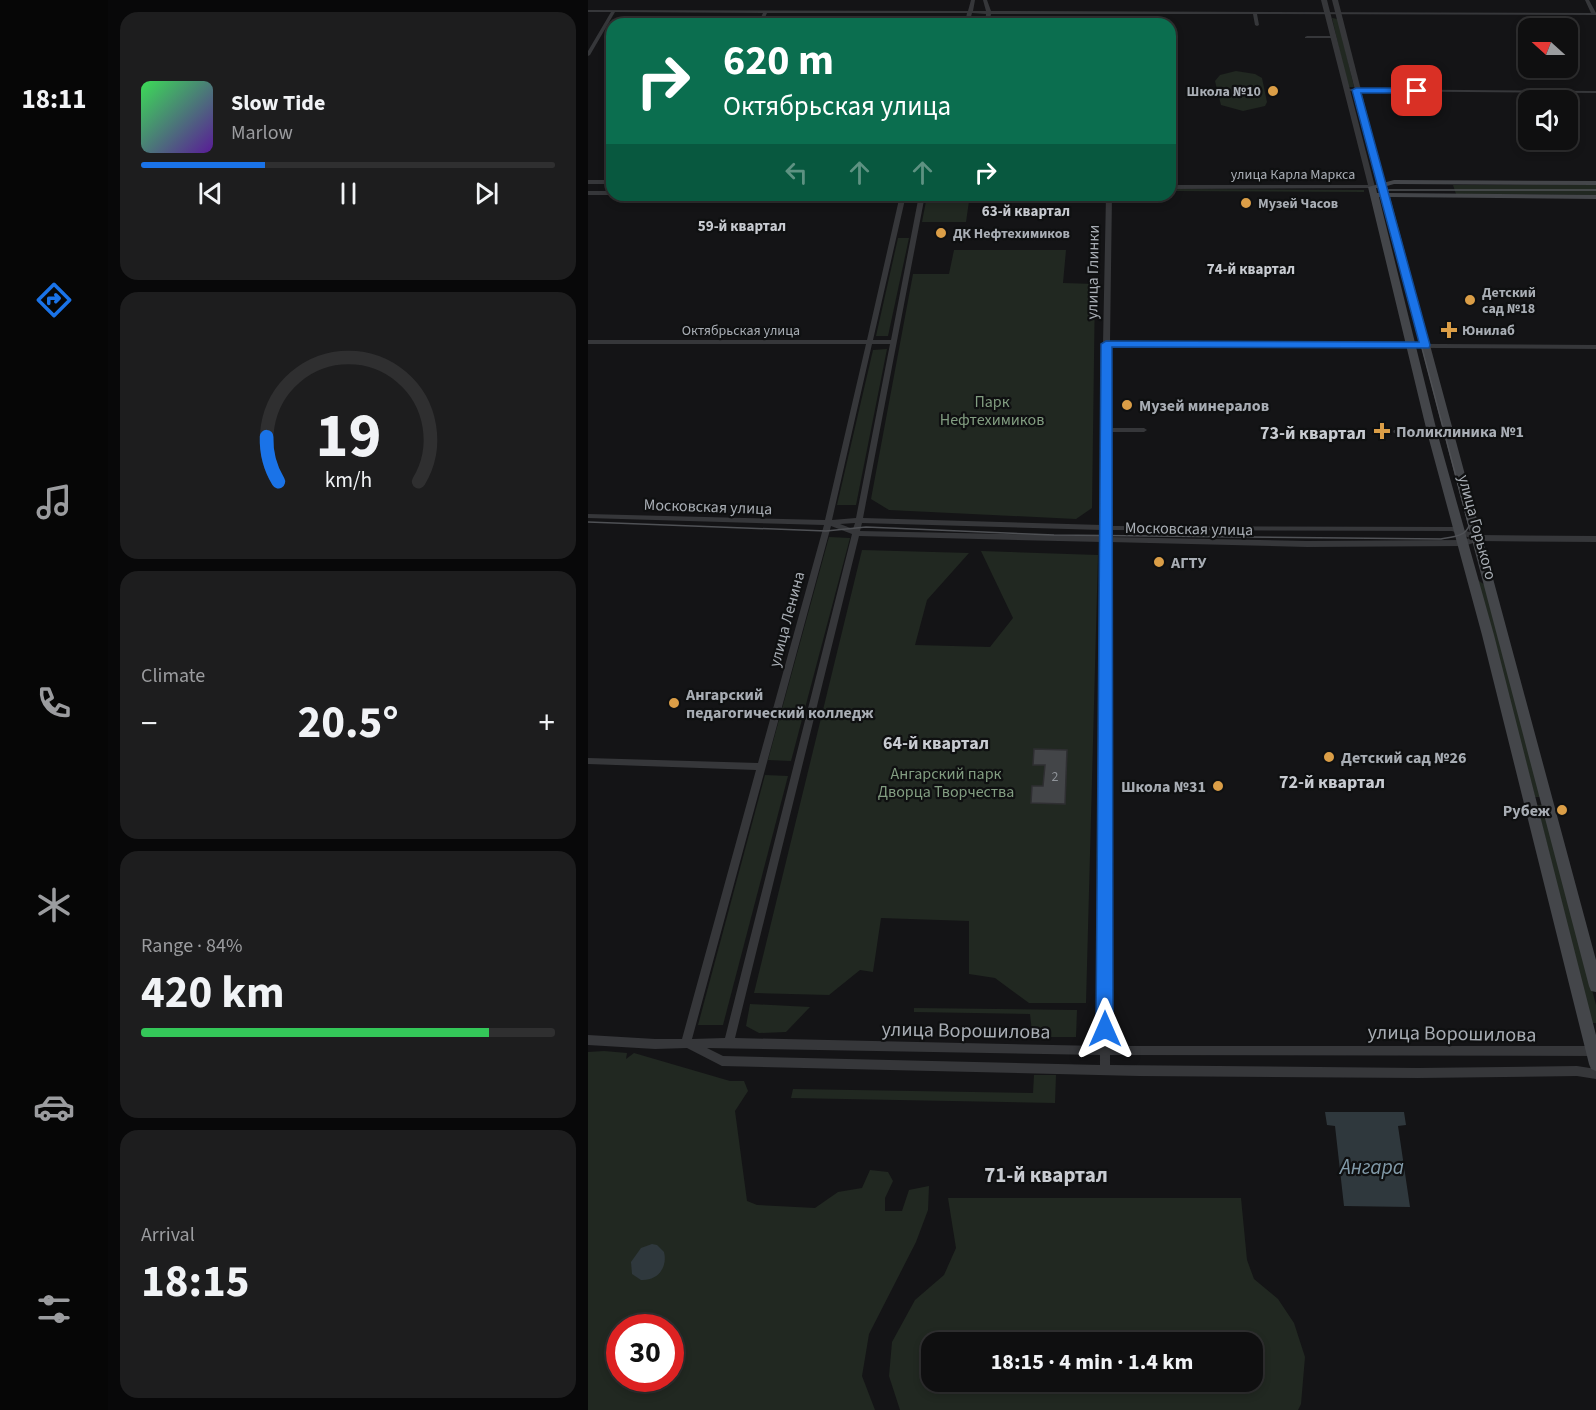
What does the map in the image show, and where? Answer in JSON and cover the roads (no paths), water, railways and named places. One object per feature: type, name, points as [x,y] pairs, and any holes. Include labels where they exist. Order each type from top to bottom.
[{"type":"main road","name":"улица Карла Маркса","points":[[1373,191],[1382,184],[1409,182],[1596,183]]},
{"type":"main road","name":"улица Горького","points":[[1382,184],[1596,986]]},
{"type":"main road","name":"улица Карла Маркса","points":[[1373,191],[1386,195],[1596,197]]},
{"type":"main road","name":"улица Горького","points":[[1373,191],[1432,432],[1461,530],[1595,1055]]},
{"type":"street","points":[[974,0],[977,8],[989,12]]},
{"type":"street","points":[[968,18],[974,0]]},
{"type":"street","points":[[985,0],[989,12],[988,18]]},
{"type":"street","name":"улица Горького","points":[[1324,0],[1373,191]]},
{"type":"street","name":"улица Горького","points":[[1335,0],[1356,90],[1382,184]]},
{"type":"street","points":[[588,10],[1111,14],[1595,14],[1587,0]]},
{"type":"street","points":[[636,11],[639,5]]},
{"type":"street","points":[[609,18],[614,10]]},
{"type":"street","points":[[763,18],[766,11]]},
{"type":"street","points":[[1255,13],[1257,25]]},
{"type":"street","points":[[588,54],[606,24]]},
{"type":"street","points":[[1308,37],[1334,37]]},
{"type":"street","points":[[1346,90],[1596,92]]},
{"type":"street","points":[[1363,153],[1375,153]]},
{"type":"street","points":[[588,182],[606,182]]},
{"type":"street","name":"улица Карла Маркса","points":[[1176,187],[1373,191]]},
{"type":"street","name":"улица Карла Маркса","points":[[1176,193],[1373,191]]},
{"type":"street","points":[[588,193],[606,193]]},
{"type":"street","name":"улица Ленина","points":[[686,1042],[828,523],[902,201]]},
{"type":"street","points":[[729,1043],[859,520],[921,201]]},
{"type":"street","name":"улица Глинки","points":[[1105,1069],[1106,344],[1109,201]]},
{"type":"street","name":"Октябрьская улица","points":[[588,342],[894,342]]},
{"type":"street","points":[[1106,344],[1596,347]]},
{"type":"street","points":[[1106,430],[1144,430]]},
{"type":"street","points":[[1396,432],[1432,432]]},
{"type":"street","name":"Московская улица","points":[[588,516],[828,523],[859,520],[1107,528],[1461,530],[1478,538]]},
{"type":"street","name":"Московская улица","points":[[828,523],[856,533],[1106,540],[1306,544],[1464,543],[1478,538],[1596,539]]},
{"type":"street","points":[[588,761],[761,767]]},
{"type":"street","name":"улица Ворошилова","points":[[588,1040],[656,1044],[686,1042],[793,1046],[1595,1055]]},
{"type":"street","name":"улица Ворошилова","points":[[686,1042],[722,1061],[1418,1073],[1577,1071],[1596,1074]]},
{"type":"water","name":"Ангара","points":[[1325,1112],[1404,1112],[1406,1125],[1398,1126],[1410,1207],[1344,1206],[1335,1126],[1327,1125]]},
{"type":"water","points":[[652,1244],[657,1245],[664,1252],[663,1268],[656,1276],[641,1280],[632,1274],[631,1262],[641,1248]]},
{"type":"tram line","points":[[588,522],[826,531],[866,527],[1054,535],[1441,539],[1457,536],[1469,526],[1381,193],[1389,190],[1596,190]]},
{"type":"place","name":"Школа №10","points":[[1273,91]]},
{"type":"place","name":"Музей Часов","points":[[1246,203]]},
{"type":"place","name":"ДК Нефтехимиков","points":[[941,233]]},
{"type":"place","name":"Детский сад №18","points":[[1470,300]]},
{"type":"place","name":"Юнилаб","points":[[1449,330]]},
{"type":"place","name":"Музей минералов","points":[[1127,405]]},
{"type":"place","name":"Поликлиника №1","points":[[1382,431]]},
{"type":"place","name":"АГТУ","points":[[1159,562]]},
{"type":"place","name":"Ангарский педагогический колледж","points":[[674,703]]},
{"type":"place","name":"Детский сад №26","points":[[1329,757]]},
{"type":"place","name":"Школа №31","points":[[1218,786]]},
{"type":"place","name":"Рубеж","points":[[1562,810]]},
{"type":"district","name":"63-й квартал","points":[[1026,211]]},
{"type":"district","name":"59-й квартал","points":[[742,226]]},
{"type":"district","name":"74-й квартал","points":[[1251,269]]},
{"type":"district","name":"73-й квартал","points":[[1313,433]]},
{"type":"district","name":"64-й квартал","points":[[936,743]]},
{"type":"district","name":"72-й квартал","points":[[1332,782]]},
{"type":"district","name":"71-й квартал","points":[[1046,1175]]},
{"type":"park label","name":"Парк Нефтехимиков","points":[[992,410]]},
{"type":"park label","name":"Ангарский парк Дворца Творчества","points":[[946,782]]}]
